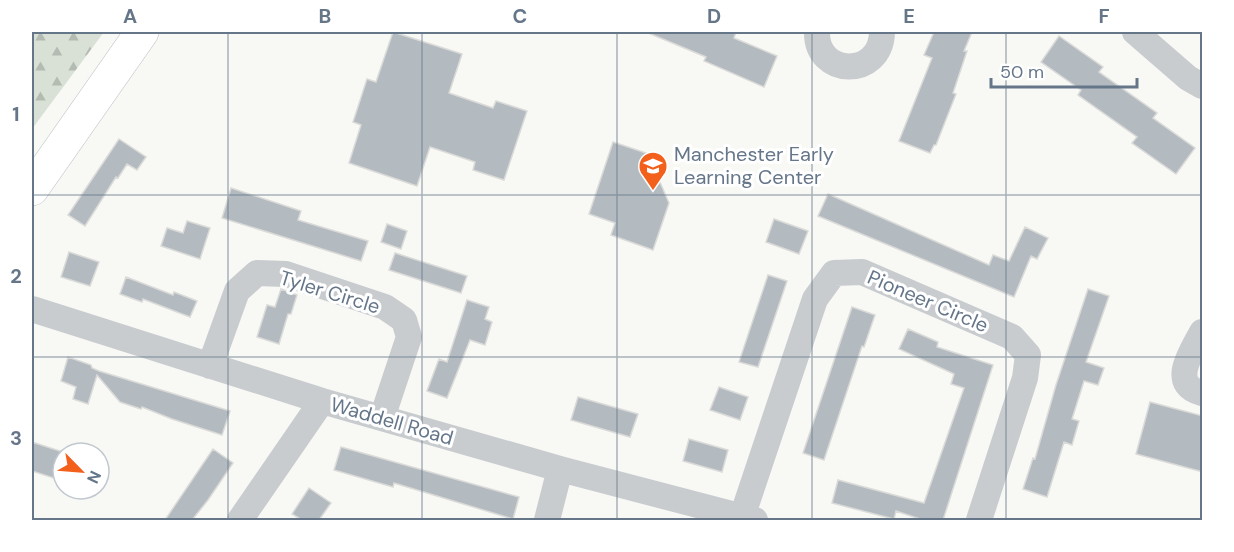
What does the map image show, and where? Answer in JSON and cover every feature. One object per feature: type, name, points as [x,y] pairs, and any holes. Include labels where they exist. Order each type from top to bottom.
[{"type":"main road","points":[[32,189],[142,32]]},
{"type":"street","points":[[817,32],[819,46],[825,56],[834,63],[846,67],[868,62],[876,54],[882,32]]},
{"type":"street","points":[[1135,32],[1188,78],[1203,86]]},
{"type":"street","name":"Pioneer Circle","points":[[748,519],[816,299],[834,273],[862,272],[1012,337],[1028,355],[1025,378],[979,520]]},
{"type":"street","name":"Tyler Circle","points":[[210,366],[237,291],[257,273],[286,274],[385,307],[404,320],[409,337],[382,418]]},
{"type":"street","name":"Waddell Road","points":[[32,309],[322,401],[560,469],[748,519]]},
{"type":"street","points":[[1203,333],[1184,369],[1184,377],[1188,385],[1197,392],[1203,393]]},
{"type":"street","points":[[240,520],[322,401]]},
{"type":"street","points":[[547,520],[560,469]]},
{"type":"green space","points":[[32,32],[104,32],[32,129]]},
{"type":"building","points":[[393,32],[462,54],[449,93],[493,108],[496,101],[527,111],[504,180],[473,170],[475,162],[430,147],[417,186],[349,163],[361,125],[353,122],[367,79],[376,82]]},
{"type":"building","points":[[646,32],[736,32],[734,38],[777,56],[764,87],[704,61],[706,57]]},
{"type":"building","points":[[934,32],[972,32],[964,51],[967,51],[953,93],[956,94],[936,145],[930,153],[899,141],[932,58],[924,55]]},
{"type":"building","points":[[1059,36],[1103,67],[1099,72],[1157,113],[1153,118],[1195,148],[1176,174],[1132,143],[1137,137],[1078,95],[1081,90],[1041,62]]},
{"type":"building","points":[[119,139],[146,157],[137,170],[127,164],[118,178],[116,177],[85,226],[68,215]]},
{"type":"building","points":[[613,142],[661,158],[656,173],[669,203],[653,250],[611,235],[615,223],[589,214]]},
{"type":"building","points":[[231,188],[301,211],[298,220],[368,241],[361,261],[222,218]]},
{"type":"building","points":[[828,194],[989,265],[993,255],[1009,261],[1025,227],[1048,238],[1037,259],[1031,256],[1014,297],[818,216]]},
{"type":"building","points":[[774,219],[808,231],[799,254],[766,242]]},
{"type":"building","points":[[187,221],[210,228],[200,259],[161,246],[167,228],[183,233]]},
{"type":"building","points":[[387,224],[407,231],[401,249],[381,242]]},
{"type":"building","points":[[69,252],[99,262],[90,286],[61,277]]},
{"type":"building","points":[[395,253],[467,276],[461,293],[389,270]]},
{"type":"building","points":[[768,275],[787,281],[758,367],[739,362]]},
{"type":"building","points":[[126,277],[173,295],[174,292],[197,301],[190,317],[143,299],[142,302],[120,294]]},
{"type":"building","points":[[281,289],[297,295],[291,314],[288,314],[279,344],[257,337],[267,305],[275,307]]},
{"type":"building","points":[[1088,289],[1109,296],[1086,362],[1104,368],[1098,385],[1084,381],[1072,419],[1079,421],[1072,445],[1064,442],[1047,497],[1023,489],[1033,458],[1035,459],[1056,385]]},
{"type":"building","points":[[467,300],[489,307],[485,319],[492,322],[485,345],[470,340],[447,398],[427,391],[439,359],[447,362]]},
{"type":"building","points":[[852,307],[875,315],[864,347],[862,346],[824,460],[803,453]]},
{"type":"building","points":[[908,329],[938,342],[937,347],[993,365],[943,520],[923,520],[896,511],[894,519],[832,503],[838,480],[924,503],[964,388],[951,384],[954,374],[899,349]]},
{"type":"building","points":[[68,357],[91,365],[99,371],[230,411],[222,435],[142,407],[141,409],[120,402],[97,375],[88,404],[73,399],[76,387],[61,381]]},
{"type":"building","points":[[719,387],[748,397],[740,420],[710,410]]},
{"type":"building","points":[[578,397],[638,414],[630,437],[571,420]]},
{"type":"building","points":[[1150,402],[1203,416],[1203,472],[1136,454]]},
{"type":"building","points":[[689,439],[728,450],[722,472],[683,461]]},
{"type":"building","points":[[32,442],[51,448],[51,477],[32,471]]},
{"type":"building","points":[[341,447],[519,497],[513,519],[394,483],[393,487],[334,470]]},
{"type":"building","points":[[213,449],[233,463],[208,500],[192,520],[165,520]]},
{"type":"building","points":[[309,488],[331,503],[319,520],[302,520],[292,514]]},
{"type":"place","name":"Manchester Early Learning Center","points":[[653,192]]}]
